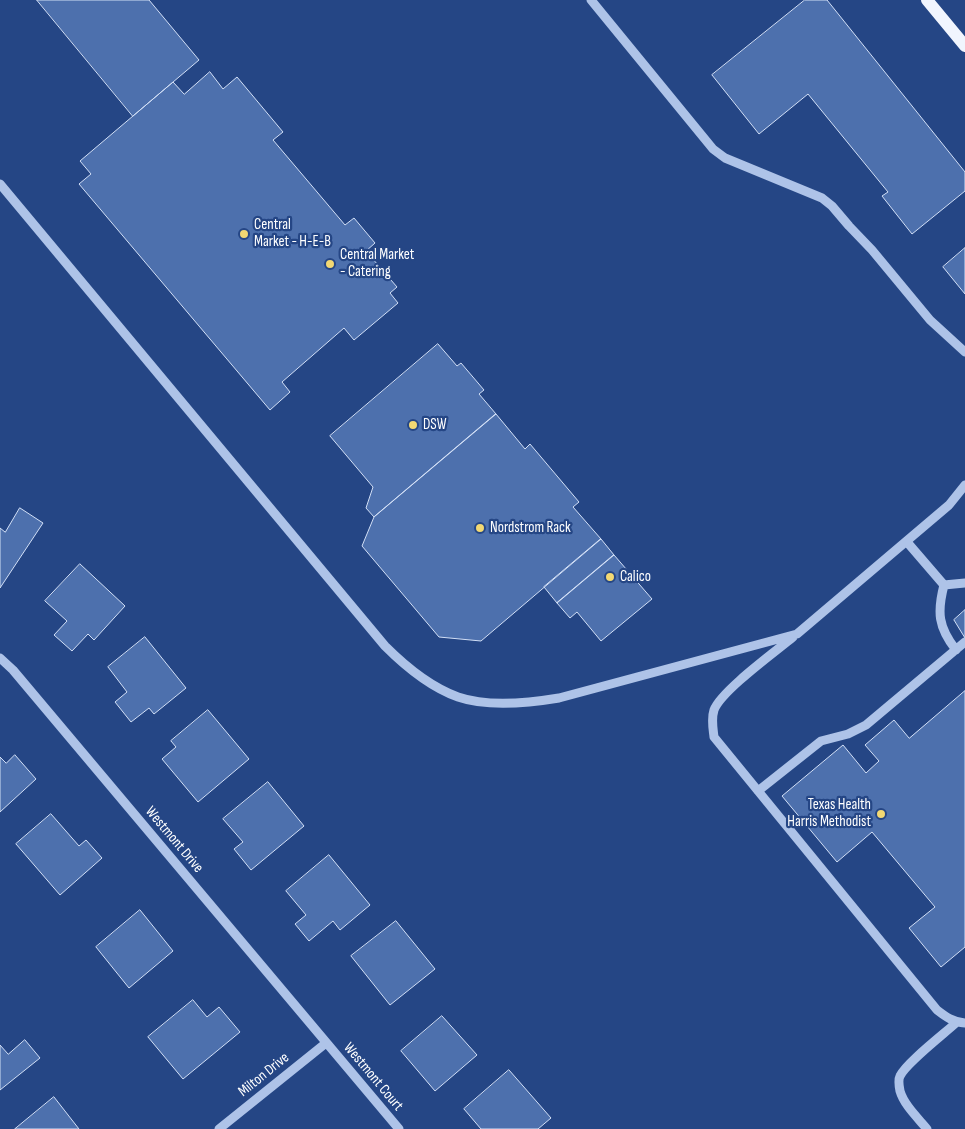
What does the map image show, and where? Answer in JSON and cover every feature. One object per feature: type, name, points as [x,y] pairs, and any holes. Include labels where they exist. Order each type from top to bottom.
[{"type":"main road","points":[[927,0],[965,46]]},
{"type":"street","points":[[591,0],[713,149],[725,158],[822,198],[832,206],[872,250],[930,320],[965,352]]},
{"type":"street","points":[[0,184],[385,646],[408,668],[432,684],[459,697],[486,702],[537,702],[559,698],[796,634]]},
{"type":"street","points":[[961,1022],[946,1018],[937,1010],[714,736],[712,723],[714,710],[720,700],[731,689],[907,542],[949,505],[965,485]]},
{"type":"street","points":[[907,542],[944,584]]},
{"type":"street","points":[[944,584],[965,583]]},
{"type":"street","points":[[944,584],[939,614],[946,635],[956,650]]},
{"type":"street","points":[[758,791],[820,741],[848,734],[866,725],[965,642]]},
{"type":"street","name":"Westmont Drive","points":[[0,658],[13,670],[326,1043]]},
{"type":"street","points":[[927,1129],[905,1101],[900,1091],[900,1076],[909,1065],[961,1022]]},
{"type":"street","name":"Milton Drive","points":[[219,1129],[326,1043]]},
{"type":"street","name":"Westmont Court","points":[[326,1043],[399,1129]]},
{"type":"building","points":[[37,0],[149,0],[199,60],[133,116]]},
{"type":"building","points":[[805,0],[827,0],[965,172],[965,191],[912,234],[882,196],[888,192],[808,94],[759,134],[712,75]]},
{"type":"building","name":"Central Market - H-E-B","points":[[210,72],[223,89],[237,77],[283,132],[273,140],[345,225],[354,218],[375,243],[366,251],[397,287],[390,293],[398,303],[354,340],[344,328],[282,382],[290,392],[270,410],[79,184],[91,174],[80,161],[173,82],[184,94]]},
{"type":"building","points":[[965,248],[965,294],[943,267]]},
{"type":"building","name":"DSW","points":[[438,344],[457,366],[461,363],[484,390],[479,394],[496,414],[374,517],[366,508],[373,487],[330,436]]},
{"type":"building","name":"Nordstrom Rack","points":[[496,414],[525,449],[530,444],[579,502],[573,507],[601,539],[481,641],[439,637],[362,546],[374,517]]},
{"type":"building","points":[[20,508],[43,523],[0,588],[0,528],[5,532]]},
{"type":"building","points":[[601,539],[614,555],[557,603],[544,587]]},
{"type":"building","name":"Calico","points":[[614,555],[652,599],[601,641],[577,612],[570,618],[557,603]]},
{"type":"building","points":[[80,564],[125,606],[94,640],[88,634],[72,651],[54,635],[67,621],[45,601]]},
{"type":"building","points":[[965,610],[965,638],[954,620]]},
{"type":"building","points":[[145,637],[186,688],[154,714],[149,708],[131,722],[115,702],[127,692],[108,667]]},
{"type":"building","name":"Texas Health Harris Methodist","points":[[965,691],[965,947],[941,967],[909,928],[935,907],[872,832],[837,862],[782,796],[843,745],[866,773],[879,761],[865,745],[894,720],[909,738]]},
{"type":"building","points":[[208,710],[249,759],[198,802],[162,759],[176,747],[171,741]]},
{"type":"building","points":[[15,755],[36,779],[0,812],[0,757],[6,763]]},
{"type":"building","points":[[268,782],[304,826],[251,870],[234,849],[243,842],[223,819]]},
{"type":"building","points":[[51,814],[79,846],[86,840],[102,858],[60,895],[16,844]]},
{"type":"building","points":[[329,855],[370,905],[340,930],[333,921],[309,941],[295,924],[306,915],[286,891]]},
{"type":"building","points":[[140,910],[173,951],[129,988],[96,947]]},
{"type":"building","points":[[396,921],[435,969],[390,1005],[351,956]]},
{"type":"building","points":[[193,1000],[207,1017],[219,1007],[240,1032],[183,1079],[148,1037]]},
{"type":"building","points":[[442,1016],[477,1055],[435,1091],[401,1051]]},
{"type":"building","points":[[25,1040],[40,1058],[0,1090],[0,1045],[8,1054]]},
{"type":"building","points":[[509,1070],[551,1118],[538,1129],[481,1129],[464,1109]]},
{"type":"building","points":[[54,1097],[79,1129],[15,1129]]},
{"type":"place","name":"Central Market - H-E-B","points":[[244,234]]},
{"type":"place","name":"Central Market - Catering","points":[[330,264]]},
{"type":"place","name":"DSW","points":[[413,425]]},
{"type":"place","name":"Nordstrom Rack","points":[[480,528]]},
{"type":"place","name":"Calico","points":[[610,577]]},
{"type":"place","name":"Texas Health Harris Methodist","points":[[881,814]]}]
